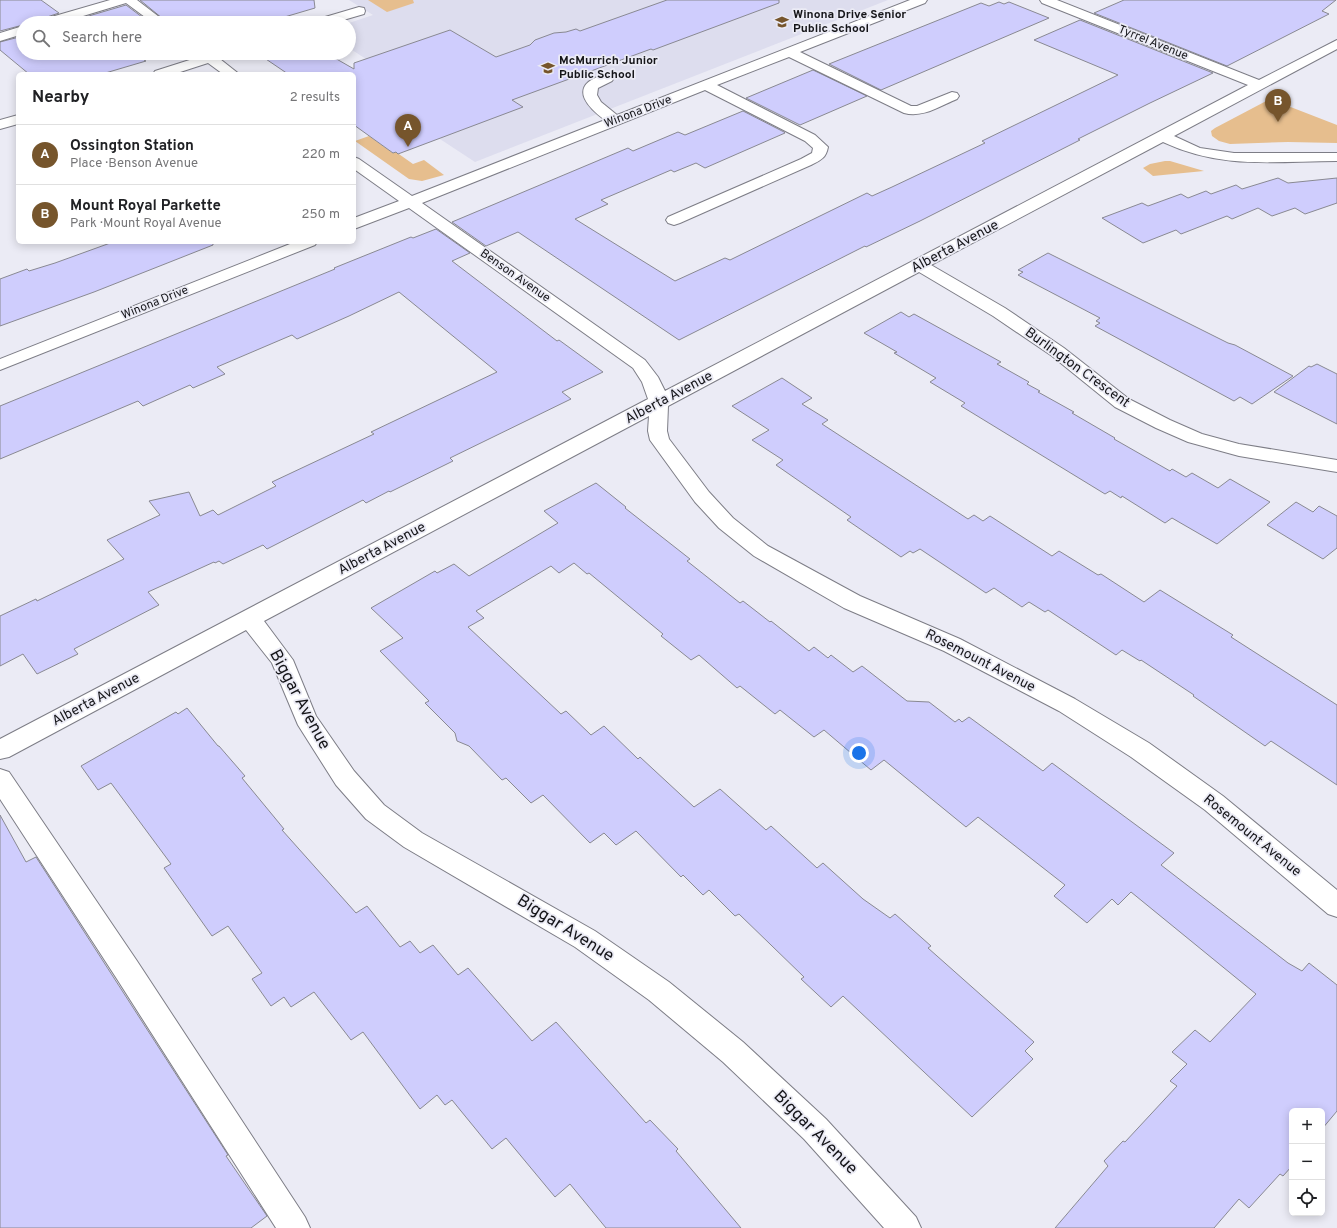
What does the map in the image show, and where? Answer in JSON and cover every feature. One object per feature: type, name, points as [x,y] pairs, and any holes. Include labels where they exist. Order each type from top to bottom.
[{"type":"street","points":[[70,16],[124,0]]},
{"type":"street","points":[[129,0],[151,16]]},
{"type":"street","name":"Winona Drive","points":[[356,223],[921,0]]},
{"type":"street","name":"Tyrrel Avenue","points":[[1046,0],[1260,85]]},
{"type":"street","points":[[343,16],[359,11]]},
{"type":"street","points":[[0,37],[16,32]]},
{"type":"street","name":"Alberta Avenue","points":[[0,750],[920,266],[1337,44]]},
{"type":"street","points":[[790,52],[909,110],[919,110],[952,96]]},
{"type":"street","points":[[165,72],[196,60]]},
{"type":"street","points":[[212,60],[229,72]]},
{"type":"street","points":[[607,78],[593,85],[590,90],[591,98],[604,114],[616,120]]},
{"type":"street","points":[[674,220],[806,162],[819,155],[821,147],[810,138],[706,85]]},
{"type":"street","points":[[0,125],[16,120]]},
{"type":"street","points":[[1163,137],[1198,152],[1226,156],[1256,158],[1337,157]]},
{"type":"street","name":"Benson Avenue","points":[[356,163],[639,364],[651,379],[658,404]]},
{"type":"street","name":"Winona Drive","points":[[0,365],[304,244]]},
{"type":"street","name":"Burlington Crescent","points":[[920,266],[999,312],[1058,352],[1122,403],[1162,424],[1195,438],[1239,450],[1337,466]]},
{"type":"street","name":"Rosemount Avenue","points":[[658,404],[657,432],[660,440],[702,497],[726,523],[761,551],[852,602],[952,645],[1067,705],[1140,750],[1214,803],[1337,906]]},
{"type":"street","name":"Biggar Avenue","points":[[250,619],[282,660],[306,719],[345,778],[375,812],[413,840],[585,939],[659,991],[733,1052],[815,1129],[905,1228]]},
{"type":"street","points":[[0,779],[127,970],[294,1228]]},
{"type":"shaded area","name":"McMurrich Junior Public School","points":[[349,0],[888,0],[475,162],[379,99],[411,88],[356,53],[356,21],[373,15]]},
{"type":"shaded area","points":[[368,0],[413,0],[414,3],[387,12]]},
{"type":"shaded area","points":[[1270,99],[1337,125],[1337,143],[1288,142],[1230,144],[1219,141],[1212,136],[1211,131],[1215,128]]},
{"type":"shaded area","points":[[369,136],[393,153],[396,152],[413,164],[424,160],[444,175],[422,181],[409,179],[356,141]]},
{"type":"shaded area","points":[[1170,161],[1204,171],[1153,176],[1143,168],[1150,164]]},
{"type":"building","points":[[0,0],[41,0],[59,13],[50,16],[16,16],[16,27],[0,31]]},
{"type":"building","points":[[140,0],[314,0],[315,8],[288,16],[159,16]]},
{"type":"building","points":[[667,0],[779,0],[779,3],[512,100],[523,107],[398,154],[396,152],[393,153],[356,126],[356,72],[285,72],[267,60],[338,60],[354,69],[354,63],[450,30],[496,57],[530,45],[535,40],[554,33],[576,29],[580,31]]},
{"type":"building","points":[[1124,0],[1336,0],[1322,11],[1329,14],[1227,66],[1094,13]]},
{"type":"building","points":[[999,2],[1004,4],[1009,2],[1049,18],[881,90],[829,64],[981,3],[989,6]]},
{"type":"building","points":[[126,5],[141,16],[89,16]]},
{"type":"building","points":[[1080,20],[1213,73],[1078,139],[1080,140],[920,221],[866,247],[865,246],[679,340],[518,232],[486,246],[452,222],[628,148],[633,151],[678,132],[685,135],[743,111],[784,132],[785,133],[705,168],[696,163],[674,172],[671,170],[601,200],[608,204],[575,219],[675,281],[725,258],[730,260],[867,193],[872,196],[892,187],[985,143],[982,141],[1118,75],[1034,40]]},
{"type":"building","points":[[16,38],[16,60],[146,61],[109,72],[27,72],[0,50],[0,42]]},
{"type":"building","points":[[813,70],[867,96],[800,125],[746,98]]},
{"type":"building","points":[[1278,178],[1288,183],[1337,178],[1337,203],[1305,214],[1295,208],[1272,216],[1258,208],[1232,219],[1227,216],[1181,234],[1176,230],[1143,243],[1102,218],[1142,203],[1148,206],[1181,194],[1188,198],[1206,191],[1211,194],[1236,185],[1242,189]]},
{"type":"building","points":[[436,229],[470,253],[452,261],[557,341],[559,340],[603,372],[562,392],[571,399],[450,458],[453,461],[390,492],[389,491],[366,503],[363,500],[267,549],[263,545],[223,564],[219,561],[214,562],[148,592],[159,605],[74,649],[78,654],[37,674],[23,654],[0,666],[0,616],[36,599],[37,601],[124,559],[107,540],[160,515],[149,501],[189,492],[200,516],[213,510],[218,515],[276,486],[272,482],[374,434],[371,432],[497,372],[399,292],[297,339],[292,335],[217,367],[225,374],[193,388],[190,385],[143,406],[138,401],[0,459],[0,406],[335,269],[334,268],[411,237],[413,238]]},
{"type":"building","points":[[107,244],[213,244],[94,292],[0,326],[0,279],[27,269],[29,271]]},
{"type":"building","points":[[1048,253],[1228,343],[1235,345],[1293,376],[1252,404],[1240,397],[1234,401],[1095,326],[1100,323],[1096,321],[1100,318],[1018,275],[1023,272],[1018,270]]},
{"type":"building","points":[[901,312],[909,317],[914,314],[1001,362],[997,364],[1029,382],[1027,384],[1040,391],[1038,392],[1074,412],[1072,413],[1170,471],[1172,469],[1186,477],[1192,473],[1218,488],[1230,479],[1270,502],[1217,544],[1172,518],[1165,523],[1122,496],[1121,498],[1110,491],[1105,494],[961,406],[965,403],[930,382],[936,378],[894,353],[897,352],[864,333]]},
{"type":"building","points":[[1317,364],[1337,374],[1337,424],[1274,392],[1309,366],[1311,367]]},
{"type":"building","points":[[782,378],[812,398],[802,404],[828,420],[822,424],[968,519],[974,515],[983,521],[990,516],[1052,556],[1059,551],[1098,575],[1101,574],[1144,602],[1160,590],[1233,635],[1231,637],[1337,705],[1337,785],[1271,741],[1265,746],[1193,696],[1194,695],[1141,660],[1140,661],[1122,650],[1116,655],[1048,610],[1045,612],[1029,602],[1022,607],[994,588],[986,593],[920,549],[913,553],[910,551],[901,557],[847,520],[851,517],[776,465],[783,460],[752,440],[769,430],[732,406]]},
{"type":"building","points":[[596,483],[626,507],[625,508],[690,559],[687,561],[740,603],[743,601],[809,651],[814,647],[828,658],[831,655],[853,672],[862,666],[907,701],[929,702],[955,722],[959,719],[962,722],[969,717],[1043,771],[1052,763],[1174,853],[1161,865],[1288,963],[1302,971],[1309,963],[1337,985],[1337,1111],[1325,1125],[1325,1108],[1289,1108],[1289,1169],[1283,1176],[1280,1174],[1249,1208],[1239,1199],[1214,1228],[1055,1228],[1108,1166],[1104,1161],[1123,1141],[1125,1142],[1177,1086],[1170,1081],[1187,1064],[1172,1052],[1195,1030],[1210,1042],[1256,994],[1131,892],[1118,905],[1112,899],[1087,923],[1054,896],[1065,885],[978,817],[966,827],[884,760],[871,770],[824,730],[814,737],[780,710],[775,714],[740,686],[737,688],[699,655],[691,660],[661,636],[663,634],[589,573],[587,574],[574,563],[559,573],[551,566],[476,611],[484,618],[468,627],[561,714],[566,711],[591,735],[604,726],[638,759],[640,757],[694,807],[720,789],[766,830],[771,826],[817,868],[823,863],[863,899],[890,918],[895,914],[931,946],[928,948],[1034,1042],[1025,1051],[1033,1059],[972,1117],[843,996],[831,1007],[801,979],[804,977],[739,914],[735,916],[709,890],[703,895],[683,875],[681,877],[636,831],[616,845],[604,833],[590,843],[543,795],[531,803],[506,778],[502,780],[469,746],[457,741],[455,733],[425,703],[429,701],[380,651],[403,638],[371,608],[435,571],[437,573],[454,564],[469,576],[558,523],[544,511]]},
{"type":"building","points":[[1296,502],[1313,512],[1319,506],[1337,516],[1337,548],[1323,559],[1267,525]]},
{"type":"building","points":[[187,708],[245,776],[242,778],[284,829],[282,830],[356,913],[367,906],[400,947],[410,941],[420,953],[433,945],[458,975],[468,968],[532,1041],[556,1022],[646,1123],[650,1120],[678,1149],[676,1151],[741,1228],[606,1228],[570,1184],[555,1197],[506,1138],[492,1149],[452,1100],[445,1105],[437,1095],[420,1109],[363,1032],[351,1040],[314,992],[291,1007],[284,997],[271,1006],[252,979],[262,973],[228,926],[212,936],[164,868],[171,864],[111,783],[98,790],[81,766],[176,712],[178,714]]},
{"type":"building","points":[[0,815],[26,862],[36,857],[228,1155],[226,1156],[267,1216],[251,1228],[0,1228]]},
{"type":"place","name":"Winona Drive Senior Public School","points":[[782,22]]},
{"type":"place","name":"McMurrich Junior Public School","points":[[548,68]]},
{"type":"place","name":"Mount Royal Parkette","points":[[1278,122]]},
{"type":"place","name":"Ossington Station","points":[[408,147]]}]
